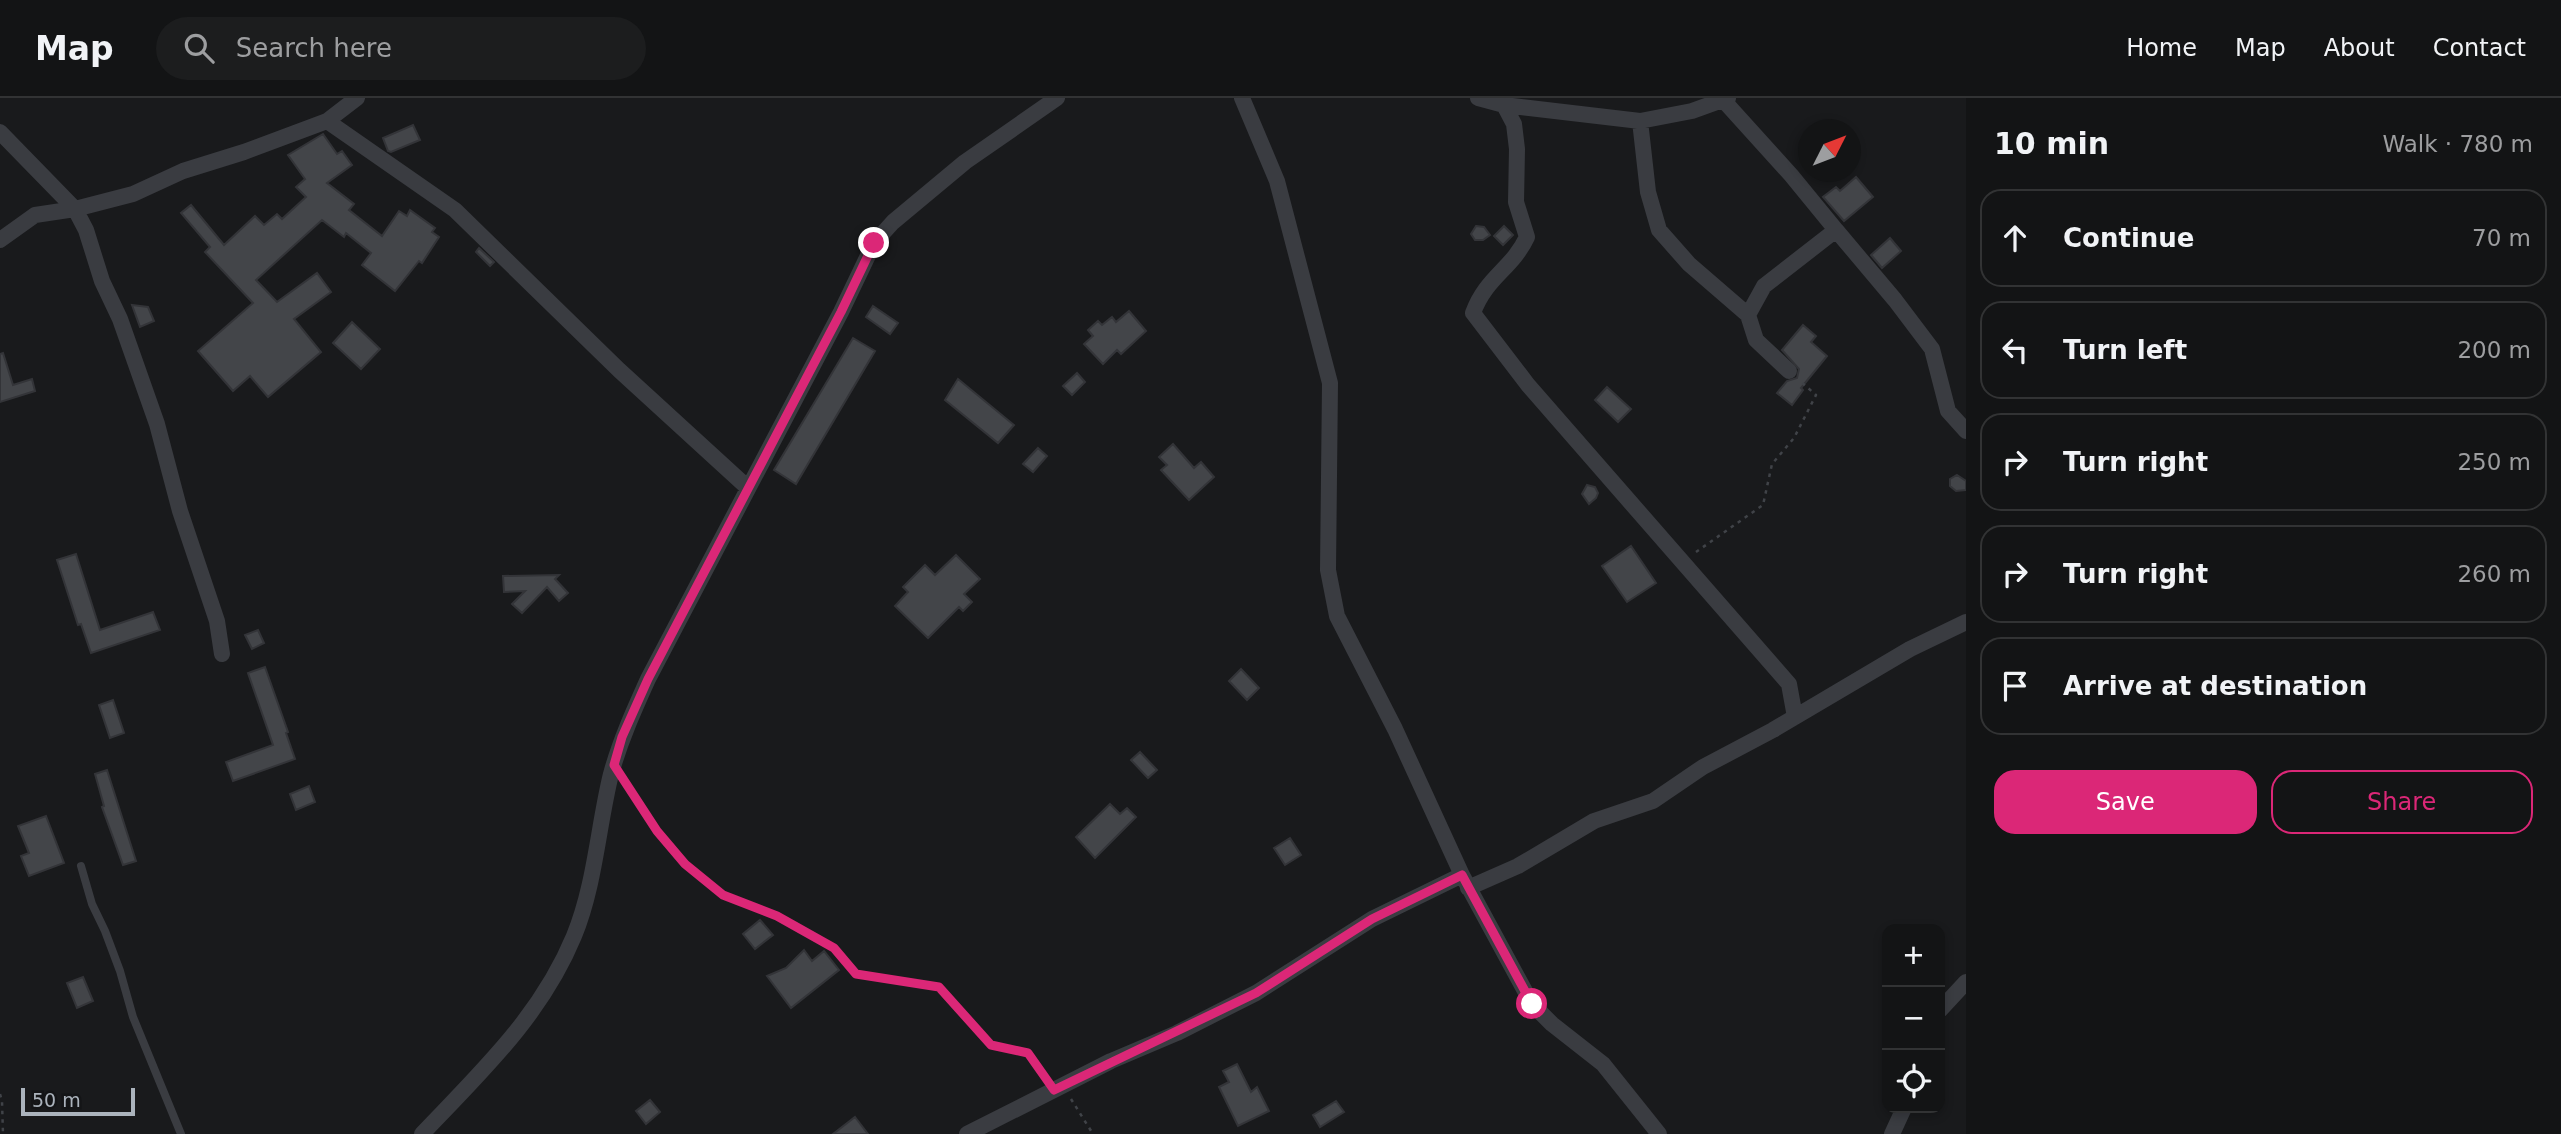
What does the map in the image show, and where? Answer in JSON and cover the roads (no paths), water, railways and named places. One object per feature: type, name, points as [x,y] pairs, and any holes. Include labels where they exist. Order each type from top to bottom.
[{"type":"street","points":[[0,240],[35,215],[133,194],[183,171],[327,121],[357,98]]},
{"type":"street","points":[[422,1134],[507,1046],[558,970],[583,911],[622,737],[648,679],[841,312],[874,243],[893,222],[965,162],[1057,98]]},
{"type":"street","points":[[1242,98],[1277,181],[1330,383],[1328,570],[1337,615],[1395,729],[1465,881],[1532,1004],[1552,1024],[1603,1064],[1659,1134]]},
{"type":"street","points":[[1478,98],[1504,105],[1640,121],[1692,111],[1726,99],[1895,300],[1932,349],[1948,411],[1966,431]]},
{"type":"street","points":[[1523,98],[1536,109]]},
{"type":"street","points":[[1504,105],[1514,124],[1516,202],[1527,237],[1519,254],[1494,276],[1479,297],[1473,313],[1528,385],[1789,684],[1795,717]]},
{"type":"street","points":[[327,121],[455,210],[619,370],[748,488]]},
{"type":"street","points":[[1640,121],[1648,192],[1659,230],[1689,264],[1748,315],[1756,340],[1789,371]]},
{"type":"street","points":[[0,132],[75,208],[86,230],[157,424],[176,499],[217,621],[222,654]]},
{"type":"street","points":[[1748,315],[1764,286],[1836,230]]},
{"type":"street","points":[[967,1134],[1256,993],[1372,919],[1465,881],[1518,866],[1594,821],[1653,801],[1703,767],[1795,717],[1910,649],[1966,622]]},
{"type":"street","points":[[1945,1005],[1966,982]]},
{"type":"street","points":[[1892,1134],[1902,1113]]},
{"type":"lane","points":[[81,866],[92,904],[120,971],[133,1017],[181,1134]]}]
